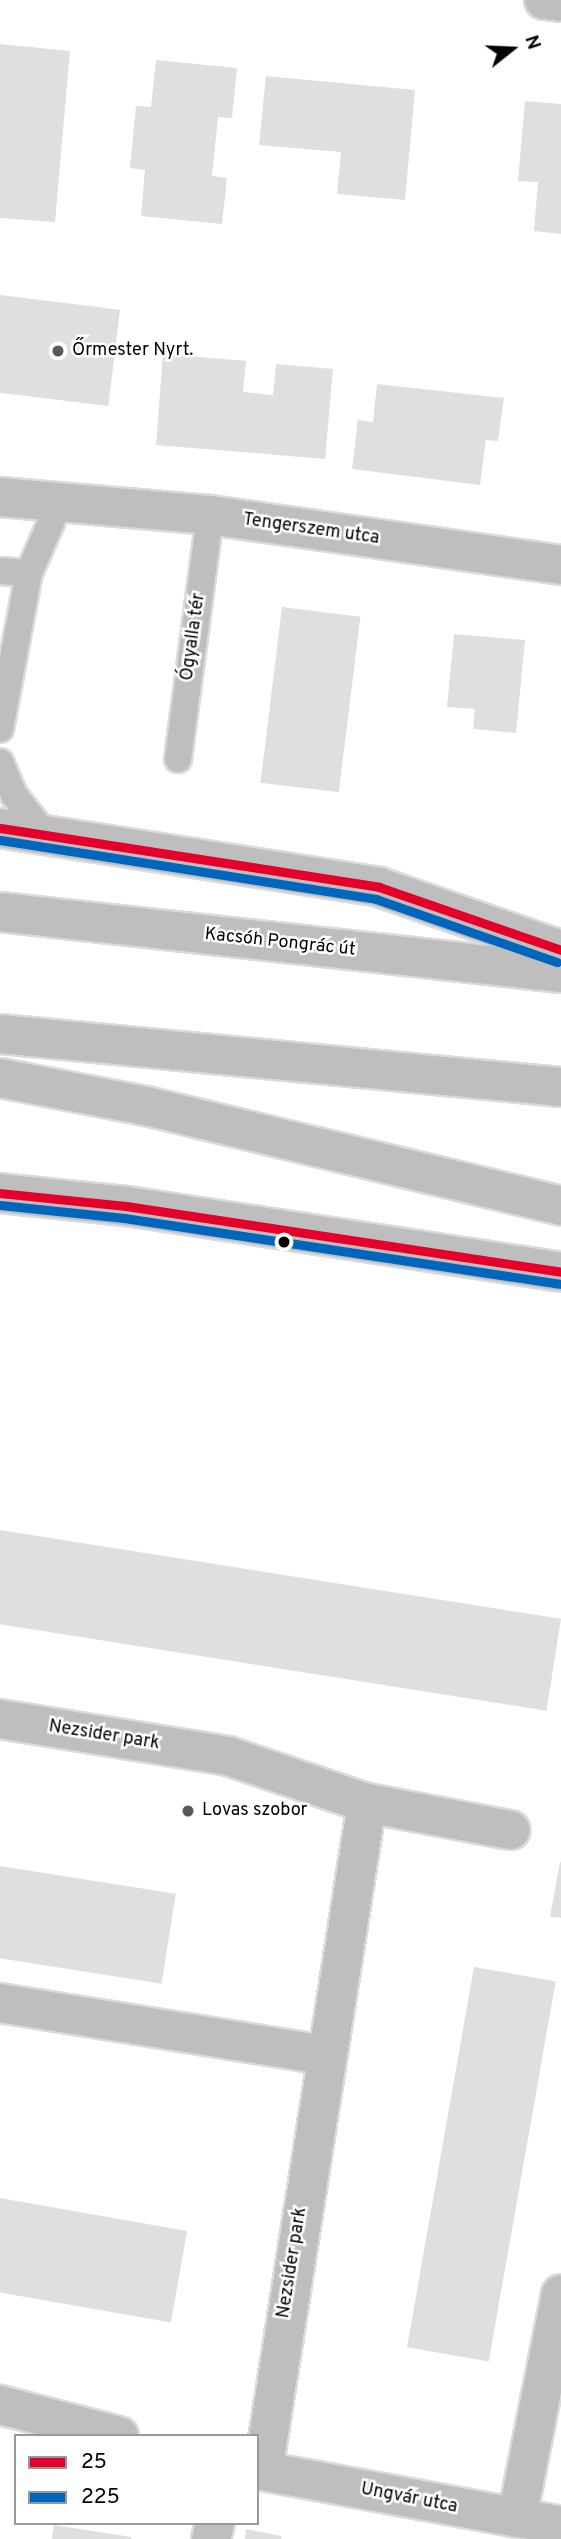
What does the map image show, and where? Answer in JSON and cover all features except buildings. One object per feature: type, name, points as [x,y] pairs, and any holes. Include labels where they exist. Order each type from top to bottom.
[{"type":"street","points":[[544,0],[561,2]]},
{"type":"street","points":[[0,497],[59,504]]},
{"type":"street","name":"Tengerszem utca","points":[[59,504],[210,515],[561,565]]},
{"type":"street","points":[[0,828],[379,887],[561,950]]},
{"type":"street","name":"Kacsóh Pongrác út","points":[[0,912],[561,973]]},
{"type":"street","points":[[0,1034],[561,1087]]},
{"type":"street","points":[[0,1078],[146,1105],[561,1206]]},
{"type":"street","points":[[0,1193],[125,1206],[561,1272]]},
{"type":"street","name":"Nezsider park","points":[[0,1719],[228,1756],[367,1803],[510,1830]]},
{"type":"street","name":"Nezsider park","points":[[260,2471],[367,1803]]},
{"type":"street","points":[[0,2003],[326,2055]]},
{"type":"street","points":[[517,2518],[561,2294]]},
{"type":"street","points":[[0,2406],[111,2434]]},
{"type":"street","name":"Ungvár utca","points":[[260,2471],[561,2526]]},
{"type":"lane","points":[[0,729],[29,573],[59,504]]},
{"type":"lane","name":"Ógyalla tér","points":[[178,759],[210,515]]},
{"type":"lane","points":[[0,571],[29,573]]},
{"type":"lane","points":[[0,762],[14,795],[44,833]]},
{"type":"transit line","name":"25","points":[[0,828],[379,887],[561,950]]},
{"type":"transit line","name":"225","points":[[0,840],[376,899],[557,962]]},
{"type":"transit line","name":"25","points":[[0,1193],[126,1206],[561,1272]]},
{"type":"transit line","name":"225","points":[[0,1205],[124,1218],[559,1284]]},
{"type":"place","name":"Őrmester Nyrt.","points":[[58,351]]},
{"type":"place","name":"Lovas szobor","points":[[188,1811]]}]
